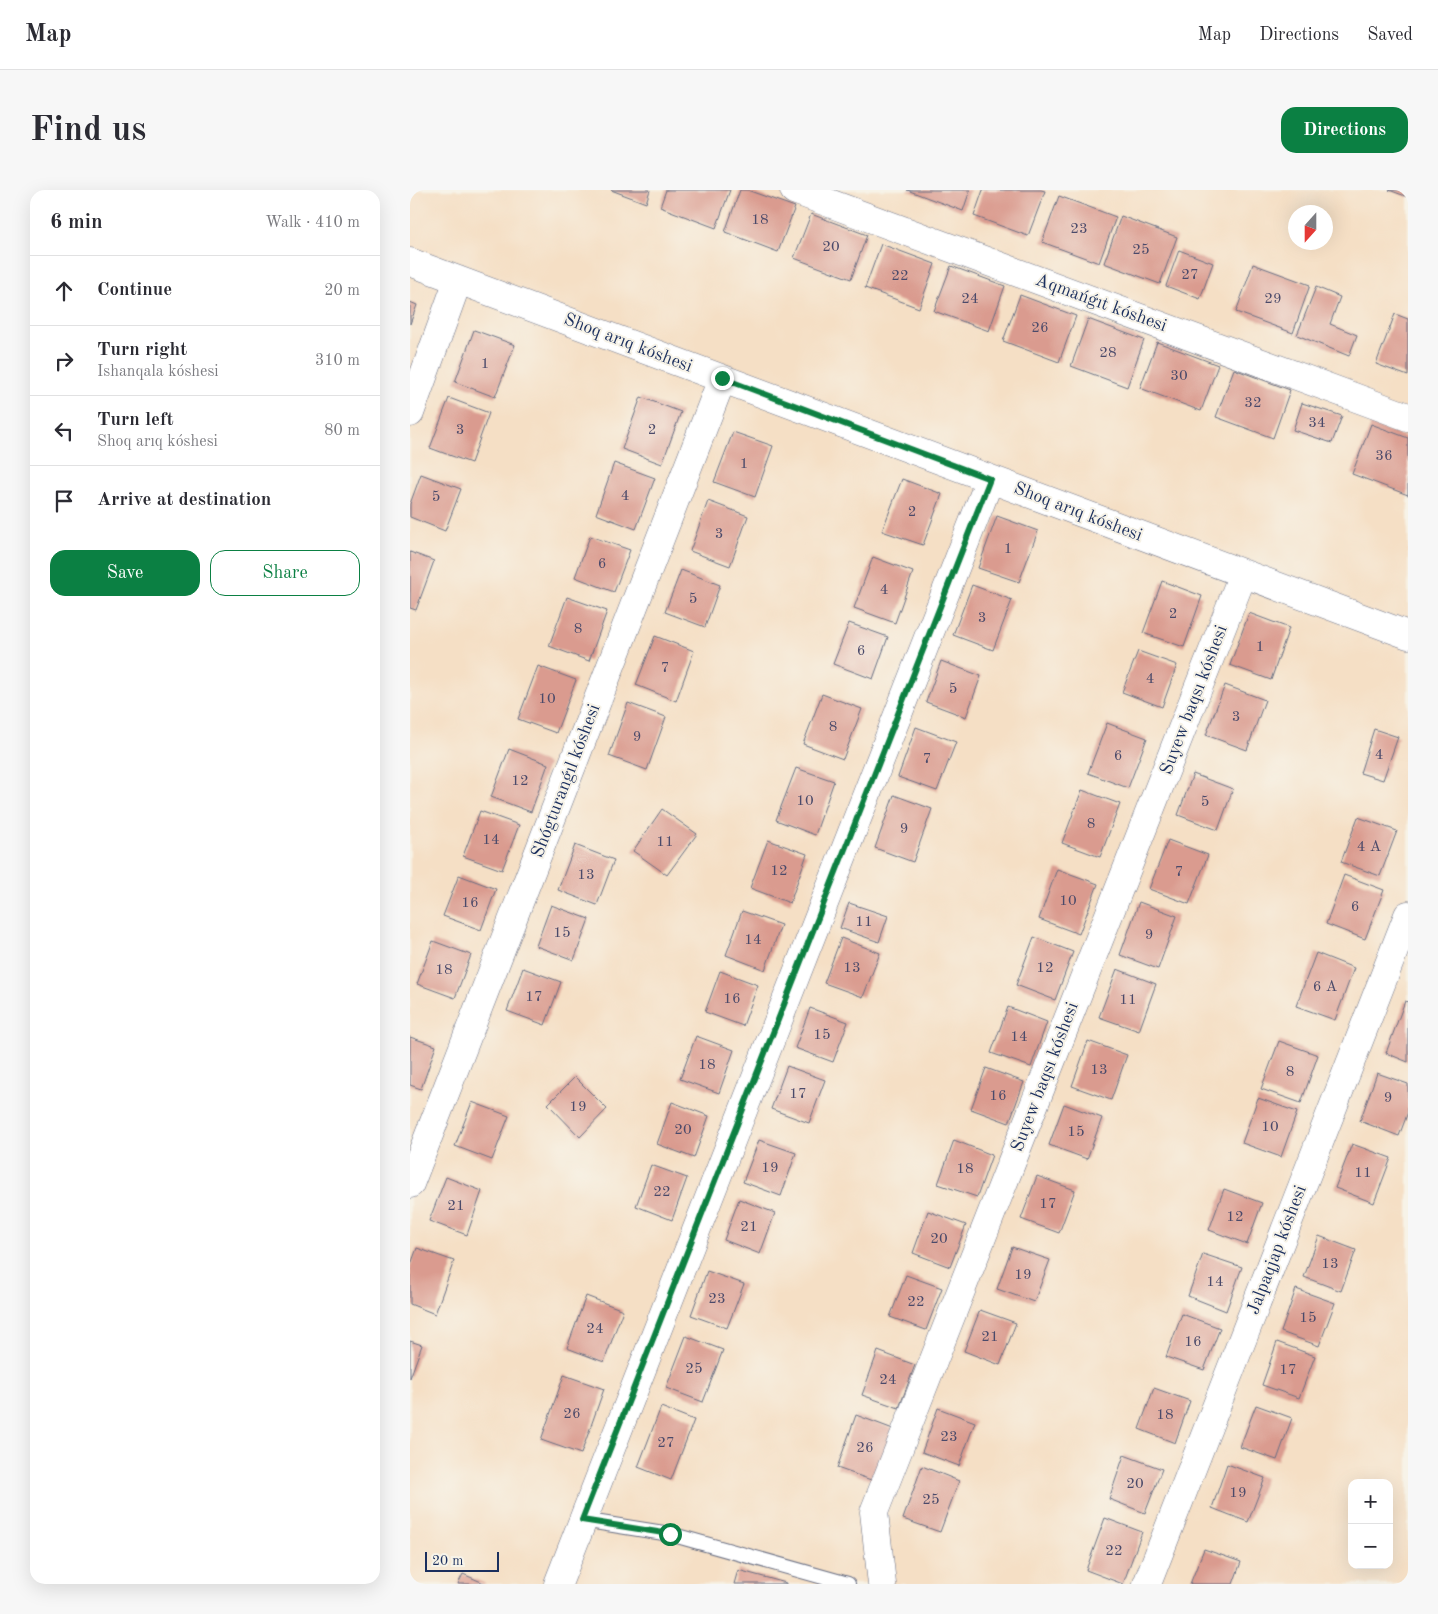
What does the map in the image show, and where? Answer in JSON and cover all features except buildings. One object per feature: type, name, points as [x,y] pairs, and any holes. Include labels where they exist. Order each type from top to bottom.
[{"type":"street","name":"Aqmańǵıt kóshesi","points":[[794,190],[1408,417]]},
{"type":"street","name":"Shoq arıq kóshesi","points":[[410,262],[1408,635]]},
{"type":"street","points":[[410,413],[458,280]]},
{"type":"street","name":"Shógturanǵıl kóshesi","points":[[410,1184],[722,378]]},
{"type":"street","points":[[558,1584],[990,479]]},
{"type":"street","name":"Suyew baqsı kóshesi","points":[[882,1584],[874,1512],[1243,574]]},
{"type":"street","name":"Jalpaqjap kóshesi","points":[[1147,1584],[1408,915]]},
{"type":"lane","points":[[582,1520],[670,1534],[848,1584]]},
{"type":"route","points":[[670,1534],[582,1520],[990,479],[722,378]]}]
